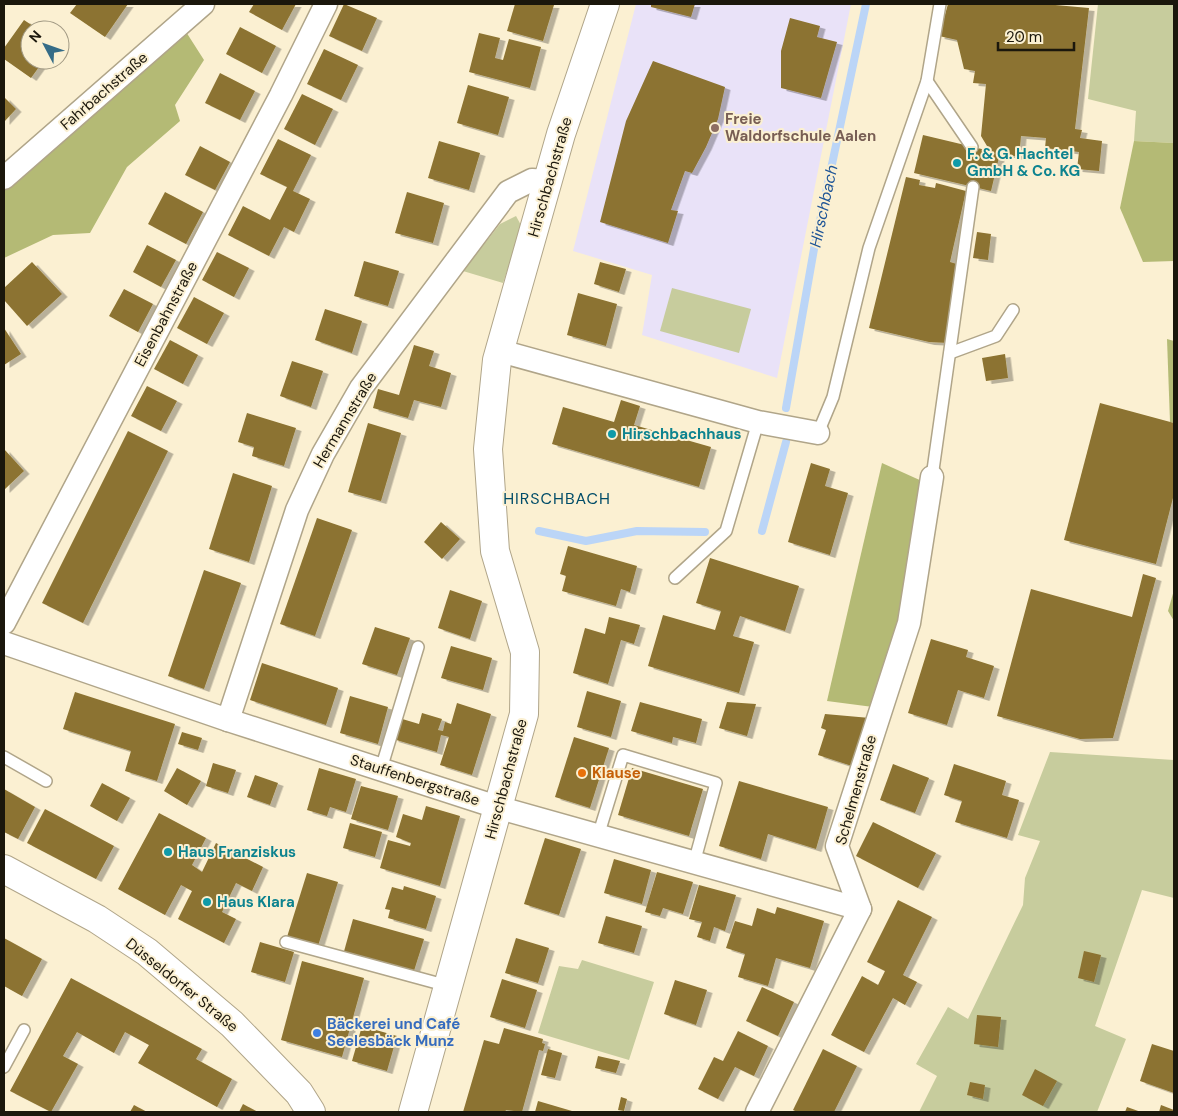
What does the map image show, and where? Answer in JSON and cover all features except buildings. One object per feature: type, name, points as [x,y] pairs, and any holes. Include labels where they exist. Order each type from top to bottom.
[{"type":"street","name":"Fahrbachstraße","points":[[4,178],[203,4]]},
{"type":"street","name":"Eisenbahnstraße","points":[[4,623],[282,95],[326,4]]},
{"type":"street","name":"Hirschbachstraße","points":[[413,1112],[500,808],[524,714],[525,652],[495,551],[488,449],[497,360],[548,180],[605,4]]},
{"type":"street","name":"Hermannstraße","points":[[228,720],[296,510],[323,454],[361,388],[508,192],[532,180],[548,180]]},
{"type":"street","points":[[500,351],[758,422],[818,433]]},
{"type":"street","name":"Schelmenstraße","points":[[860,909],[837,846],[910,623],[932,477]]},
{"type":"street","name":"Stauffenbergstraße","points":[[4,643],[228,720],[500,808],[860,909]]},
{"type":"street","name":"Düsseldorfer Straße","points":[[4,869],[97,919],[147,952],[232,1024],[299,1092],[311,1112]]},
{"type":"street","points":[[757,1112],[860,909]]},
{"type":"lane","points":[[818,433],[833,397],[869,248],[927,81],[940,4]]},
{"type":"lane","points":[[927,81],[972,147]]},
{"type":"lane","points":[[932,477],[973,187]]},
{"type":"lane","points":[[950,353],[996,336],[1013,310]]},
{"type":"lane","points":[[675,578],[726,531],[758,422]]},
{"type":"lane","points":[[381,769],[418,647]]},
{"type":"lane","points":[[598,836],[622,755],[716,783],[694,863]]},
{"type":"lane","points":[[4,757],[46,781]]},
{"type":"lane","points":[[286,942],[448,986]]},
{"type":"lane","points":[[4,1066],[24,1030]]},
{"type":"shaded area","name":"Freie Waldorfschule Aalen","points":[[636,4],[851,4],[777,378],[642,335],[652,275],[573,251]]},
{"type":"green space","points":[[1098,4],[1174,4],[1174,143],[1134,141],[1136,111],[1088,99]]},
{"type":"green space","points":[[181,24],[204,60],[175,105],[180,121],[127,167],[90,233],[53,235],[4,258],[4,178]]},
{"type":"green space","points":[[1134,141],[1174,143],[1174,261],[1143,262],[1120,208]]},
{"type":"green space","points":[[516,216],[522,227],[503,283],[463,271],[500,224]]},
{"type":"green space","points":[[672,288],[751,309],[739,353],[660,331]]},
{"type":"green space","points":[[1167,339],[1174,341],[1174,423],[1170,422]]},
{"type":"green space","points":[[882,463],[924,482],[907,607],[873,707],[827,701]]},
{"type":"green space","points":[[1174,590],[1174,621],[1168,611]]},
{"type":"green space","points":[[1050,752],[1174,760],[1174,898],[1142,890],[1095,1026],[1126,1039],[1097,1112],[919,1112],[937,1076],[916,1064],[948,1007],[968,1019],[1023,905],[1025,878],[1040,841],[1018,835]]},
{"type":"green space","points":[[582,960],[654,982],[629,1060],[538,1033],[559,966],[578,969]]},
{"type":"waterway","name":"Hirschbach","points":[[786,408],[814,249],[866,4]]},
{"type":"waterway","name":"Hirschbach","points":[[762,531],[786,442]]},
{"type":"waterway","name":"Hirschbach","points":[[539,531],[586,541],[637,531],[705,532]]},
{"type":"place","name":"Freie Waldorfschule Aalen","points":[[715,128]]},
{"type":"place","name":"F. & G. Hachtel GmbH & Co. KG","points":[[957,163]]},
{"type":"place","name":"Hirschbachhaus","points":[[612,434]]},
{"type":"place","name":"Klause","points":[[582,773]]},
{"type":"place","name":"Haus Franziskus","points":[[168,852]]},
{"type":"place","name":"Haus Klara","points":[[207,902]]},
{"type":"place","name":"Bäckerei und Café Seelesbäck Munz","points":[[317,1033]]},
{"type":"district","name":"HIRSCHBACH","points":[[557,498]]}]
